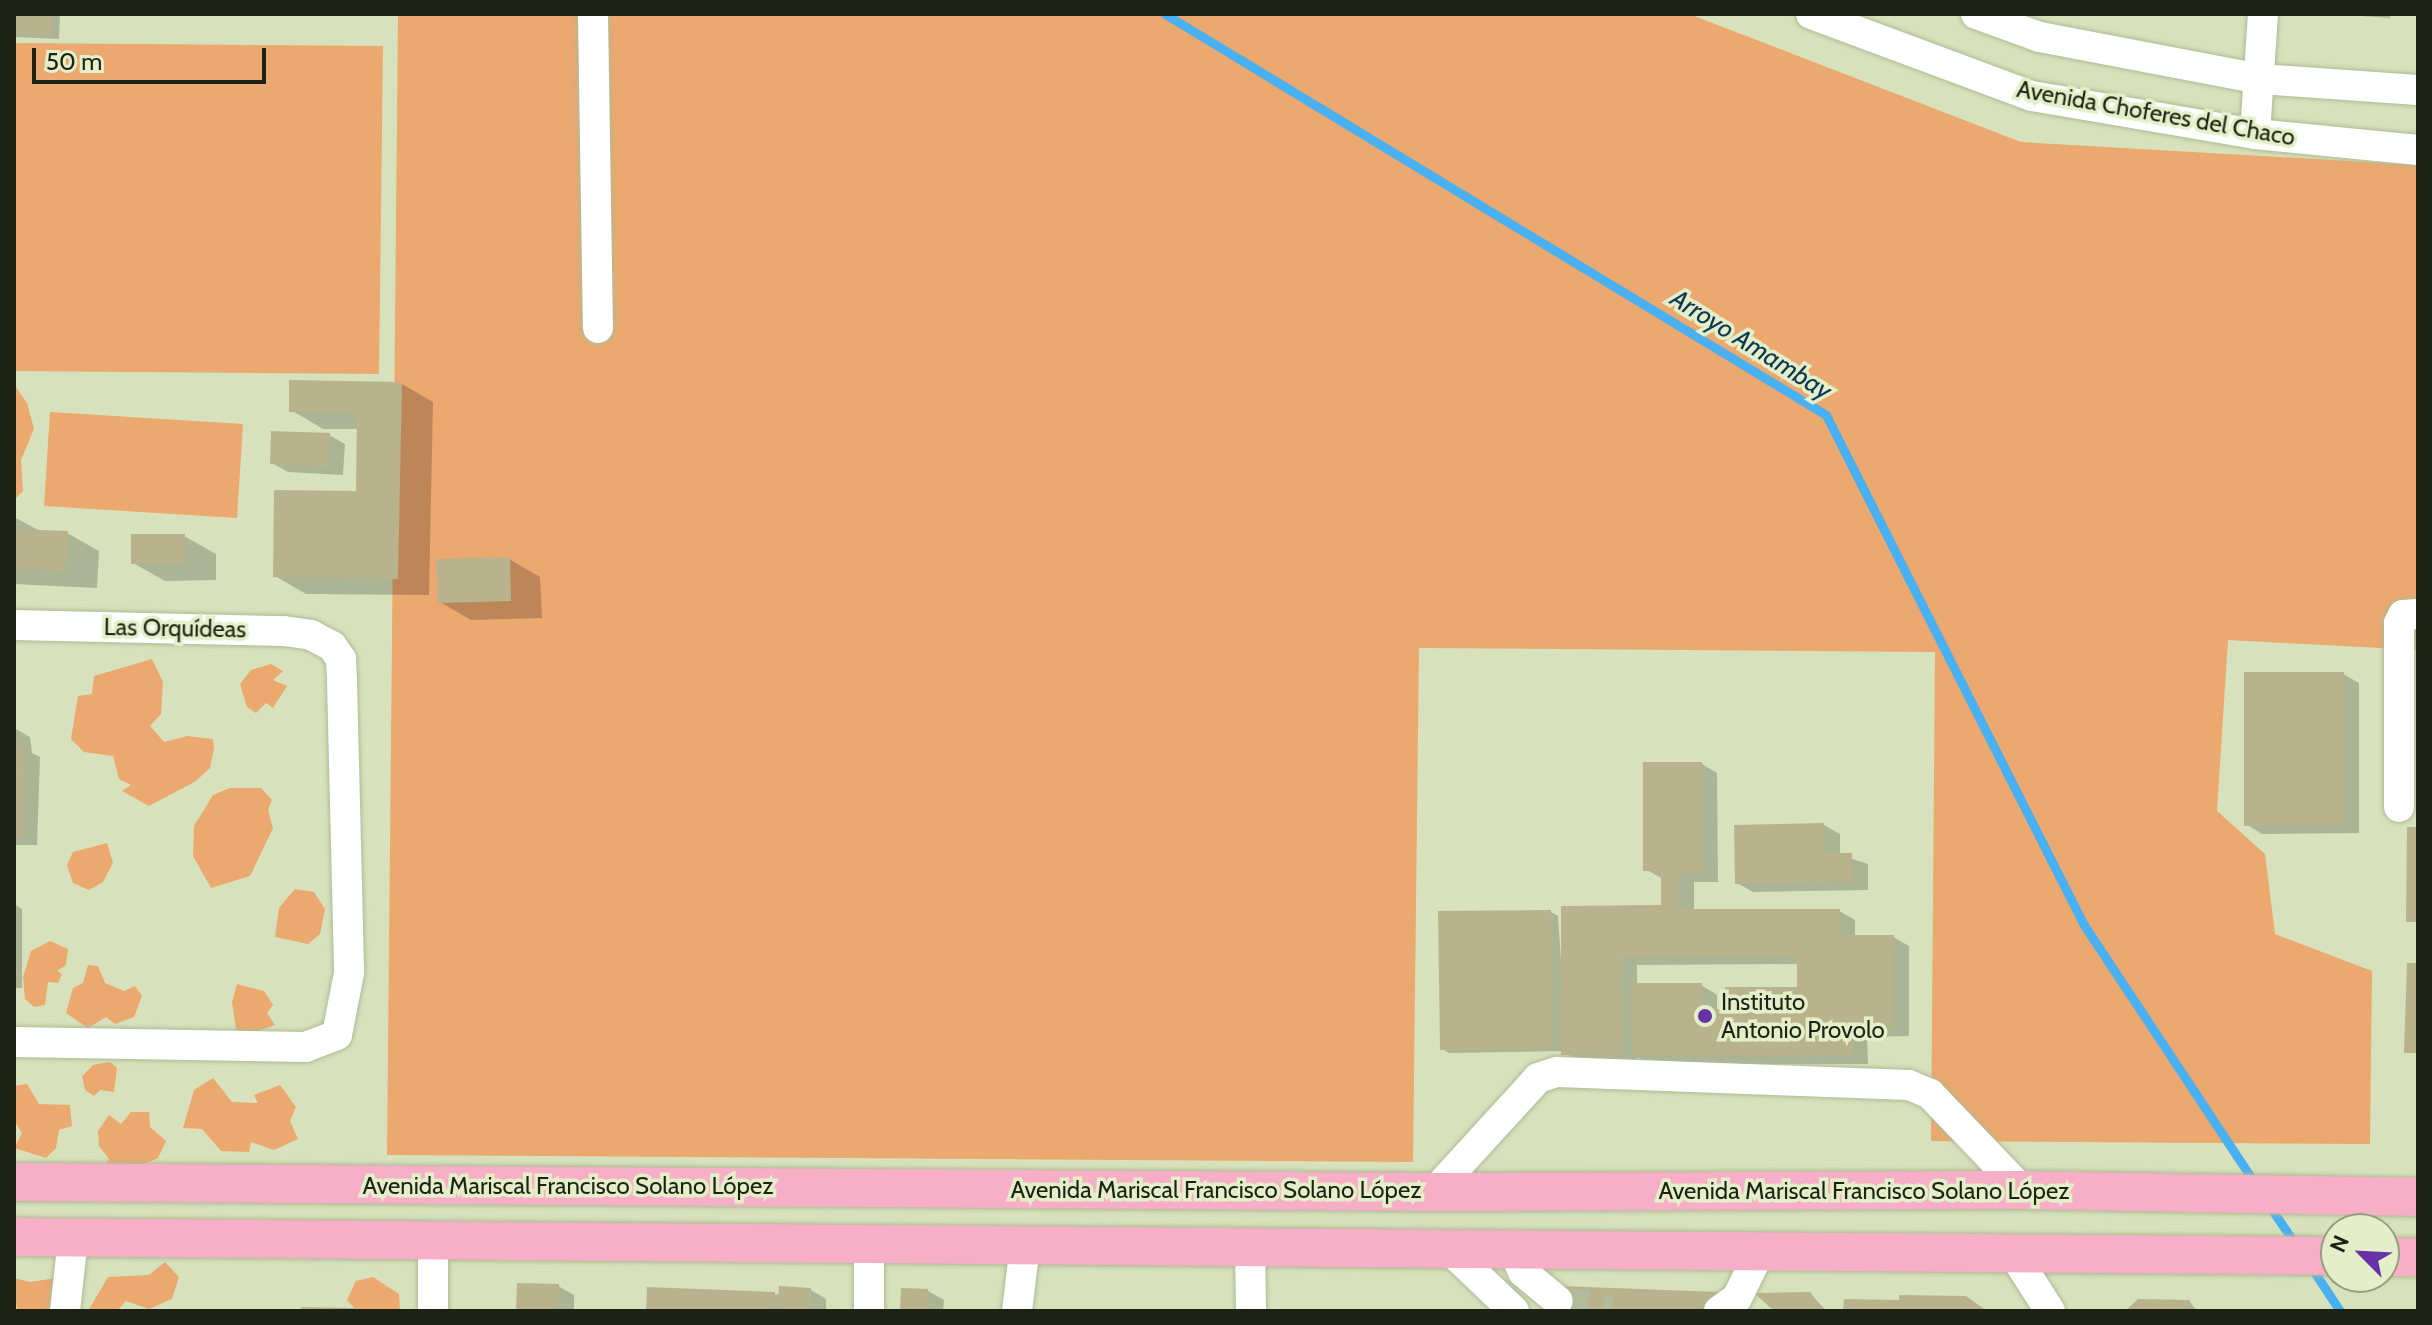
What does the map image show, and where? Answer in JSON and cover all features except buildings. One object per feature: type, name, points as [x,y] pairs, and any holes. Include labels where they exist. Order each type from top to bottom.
[{"type":"main road","name":"Avenida Mariscal Francisco Solano López","points":[[14,1182],[1434,1192],[2022,1190],[2418,1197]]},
{"type":"main road","points":[[14,1237],[433,1244],[1250,1245],[2011,1250],[2320,1256]]},
{"type":"street","points":[[593,14],[598,328]]},
{"type":"street","name":"Avenida Choferes del Chaco","points":[[1811,14],[2032,96],[2255,134],[2418,150]]},
{"type":"street","points":[[1976,14],[2040,37],[2260,79],[2418,90]]},
{"type":"street","points":[[2255,134],[2263,14]]},
{"type":"street","points":[[2399,807],[2399,623],[2403,615],[2418,614]]},
{"type":"street","name":"Las Orquídeas","points":[[14,625],[284,631],[311,635],[332,646],[341,659],[349,973],[337,1035],[306,1047],[14,1042]]},
{"type":"street","points":[[1434,1192],[1538,1078],[1557,1072],[1909,1085],[1930,1094],[2022,1190]]},
{"type":"street","points":[[65,1311],[73,1238]]},
{"type":"street","points":[[433,1244],[433,1311]]},
{"type":"street","points":[[869,1245],[869,1311]]},
{"type":"street","points":[[1017,1311],[1025,1245]]},
{"type":"street","points":[[1250,1245],[1251,1311]]},
{"type":"street","points":[[1448,1248],[1514,1311]]},
{"type":"street","points":[[1512,1248],[1523,1272],[1558,1301]]},
{"type":"street","points":[[1719,1311],[1737,1298],[1761,1249]]},
{"type":"street","points":[[2011,1250],[2050,1311]]},
{"type":"shaded area","points":[[398,14],[1689,14],[2021,142],[2418,165],[2418,650],[2228,640],[2217,811],[2265,854],[2275,934],[2372,971],[2370,1144],[1931,1141],[1935,652],[1419,648],[1413,1162],[387,1155]]},
{"type":"shaded area","points":[[14,43],[383,46],[379,374],[14,371]]},
{"type":"shaded area","points":[[14,384],[27,403],[34,429],[21,460],[23,491],[14,500]]},
{"type":"shaded area","points":[[50,412],[243,424],[237,518],[44,506]]},
{"type":"shaded area","points":[[152,659],[163,682],[161,714],[150,726],[164,742],[187,736],[213,739],[214,748],[210,768],[196,781],[149,806],[122,791],[131,785],[119,779],[113,756],[84,752],[71,739],[78,696],[92,694],[94,676]]},
{"type":"shaded area","points":[[271,664],[283,671],[273,680],[287,686],[273,708],[266,703],[256,713],[247,707],[240,684],[251,670]]},
{"type":"shaded area","points":[[230,788],[261,788],[272,800],[268,810],[273,828],[250,876],[211,888],[193,856],[194,826],[213,795]]},
{"type":"shaded area","points":[[107,843],[113,863],[103,882],[89,890],[73,883],[67,865],[73,852]]},
{"type":"shaded area","points":[[295,889],[314,892],[325,909],[320,934],[308,944],[275,937],[279,908]]},
{"type":"shaded area","points":[[50,941],[68,949],[66,965],[57,971],[62,974],[58,983],[48,982],[45,1005],[34,1007],[25,999],[23,977],[31,951]]},
{"type":"shaded area","points":[[88,965],[98,966],[105,983],[124,991],[135,986],[142,996],[134,1017],[115,1024],[106,1017],[88,1028],[66,1013],[73,988],[83,983]]},
{"type":"shaded area","points":[[237,984],[264,991],[273,1005],[267,1013],[275,1025],[252,1033],[236,1030],[232,1002]]},
{"type":"shaded area","points":[[110,1062],[117,1068],[114,1092],[100,1090],[94,1096],[85,1090],[82,1076],[93,1065]]},
{"type":"shaded area","points":[[213,1078],[232,1102],[258,1103],[254,1095],[280,1085],[296,1107],[290,1121],[298,1139],[274,1150],[251,1142],[249,1152],[221,1151],[202,1129],[183,1128],[194,1090]]},
{"type":"shaded area","points":[[27,1084],[39,1104],[70,1105],[72,1126],[59,1130],[56,1148],[46,1158],[14,1148],[22,1133],[14,1120],[14,1086]]},
{"type":"shaded area","points":[[131,1112],[149,1112],[150,1127],[166,1141],[158,1158],[142,1165],[103,1168],[109,1159],[99,1146],[98,1131],[109,1115],[121,1124]]},
{"type":"shaded area","points":[[165,1262],[179,1277],[172,1299],[149,1309],[126,1301],[117,1311],[88,1311],[108,1277],[149,1275]]},
{"type":"shaded area","points":[[69,1276],[77,1309],[82,1311],[17,1311],[14,1278],[30,1282]]},
{"type":"shaded area","points":[[373,1277],[399,1294],[400,1311],[357,1311],[347,1300],[356,1281]]},
{"type":"waterway","name":"Arroyo Amambay","points":[[1165,14],[1826,415],[2084,925],[2256,1185]]},
{"type":"waterway","points":[[2268,1204],[2296,1245]]},
{"type":"waterway","points":[[2311,1267],[2340,1311]]},
{"type":"tunnel","points":[[1558,1301],[1611,1311]]},
{"type":"place","name":"Instituto Antonio Provolo","points":[[1705,1016]]}]
